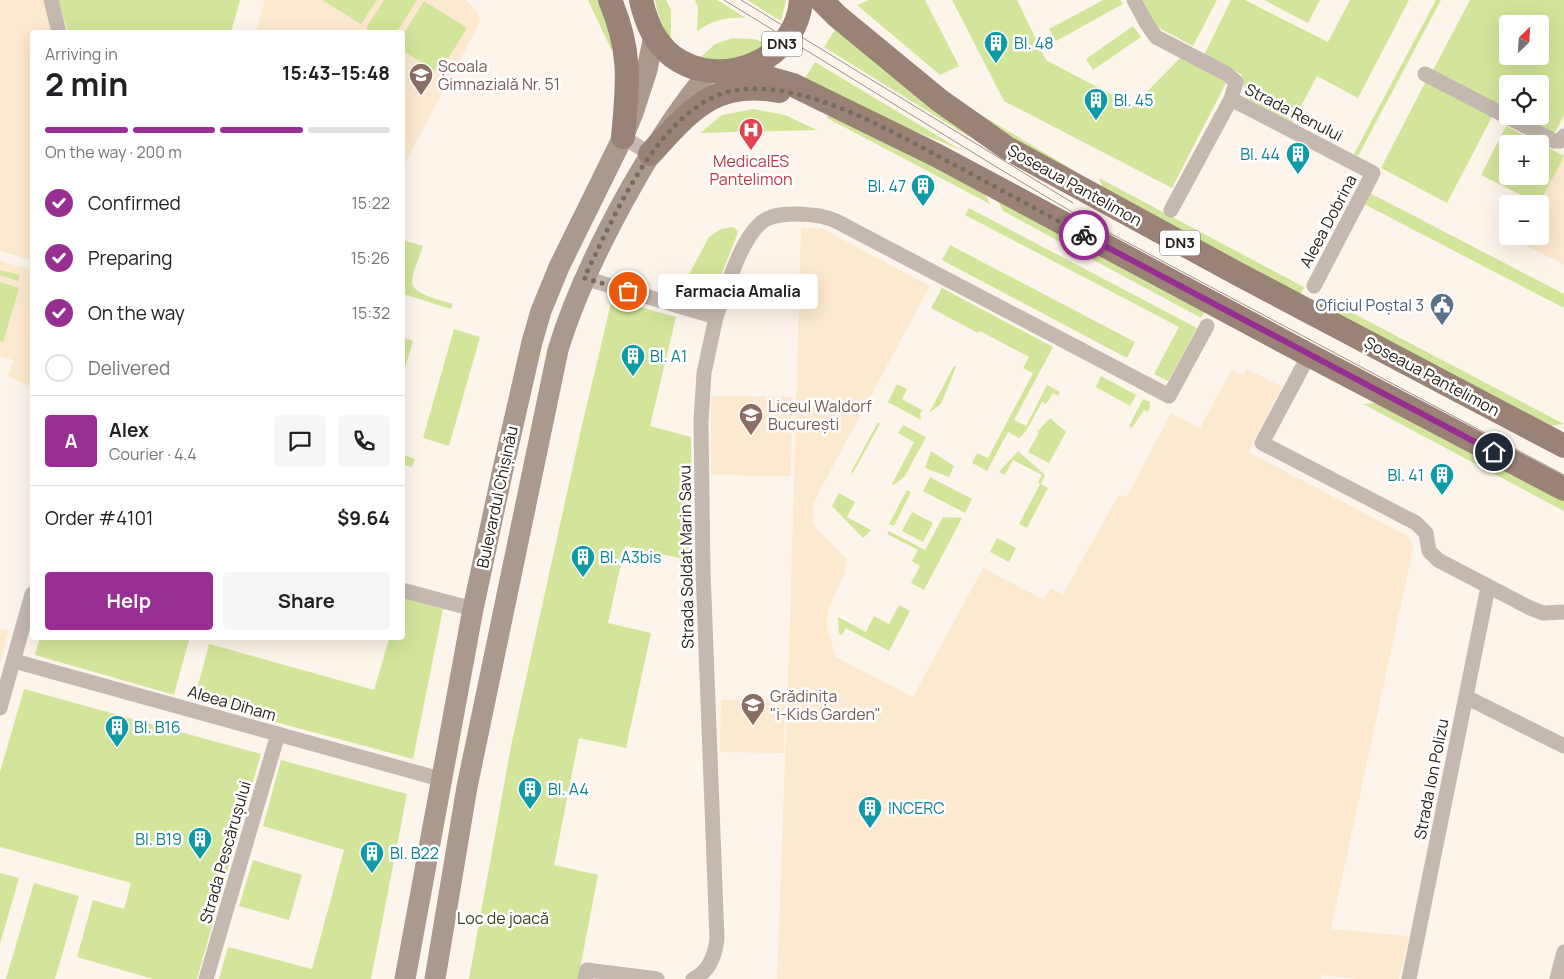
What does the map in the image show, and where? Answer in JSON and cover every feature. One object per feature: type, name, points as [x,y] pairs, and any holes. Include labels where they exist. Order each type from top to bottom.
[{"type":"main road","points":[[610,0],[624,39],[627,57],[628,81],[623,138]]},
{"type":"main road","name":"DN3","points":[[641,0],[645,18],[654,35],[673,56],[688,64],[710,71],[740,70],[793,85],[838,106],[936,155],[1564,489]]},
{"type":"main road","name":"DN3","points":[[740,70],[765,59],[786,39],[797,20],[801,0]]},
{"type":"main road","name":"Șoseaua Pantelimon","points":[[821,0],[837,16],[924,87],[1007,148],[1238,274],[1564,446]]},
{"type":"main road","name":"Bulevardul Chișinău","points":[[405,979],[440,779],[473,609],[532,342],[541,311],[559,268],[623,138],[643,84],[654,35]]},
{"type":"main road","name":"Bulevardul Chișinău","points":[[435,979],[467,787],[558,350],[567,320],[584,278],[616,214],[650,154],[685,101],[710,71]]},
{"type":"main road","points":[[650,154],[677,125],[701,104],[717,95],[733,90],[749,88],[771,90],[838,106]]},
{"type":"street","points":[[51,0],[58,30]]},
{"type":"street","points":[[1134,0],[1156,37],[1233,78],[1236,82],[1231,99]]},
{"type":"street","points":[[1425,74],[1554,141],[1560,141],[1564,136]]},
{"type":"street","name":"Strada Renului","points":[[1171,210],[1231,99],[1373,173]]},
{"type":"street","points":[[623,138],[650,154]]},
{"type":"street","name":"Aleea Dobrina","points":[[1314,286],[1373,173]]},
{"type":"street","name":"Strada Soldat Marin Savu","points":[[692,979],[698,977],[711,961],[715,950],[716,935],[703,570],[701,422],[704,372],[716,317],[746,240],[756,227],[767,218],[797,214],[820,215],[836,221],[1169,396],[1207,326]]},
{"type":"street","points":[[584,278],[716,317]]},
{"type":"street","points":[[1309,355],[1262,442],[1416,523],[1426,533],[1429,551],[1438,560],[1530,608],[1543,613],[1564,612]]},
{"type":"street","name":"Strada Ion Polizu","points":[[1409,979],[1488,587]]},
{"type":"street","points":[[405,591],[473,609]]},
{"type":"street","points":[[0,708],[30,601]]},
{"type":"street","name":"Aleea Diham","points":[[14,661],[440,779]]},
{"type":"street","points":[[1466,697],[1564,746]]},
{"type":"street","name":"Strada Pescărușului","points":[[206,979],[278,734]]},
{"type":"street","points":[[1557,979],[1564,952]]},
{"type":"street","points":[[586,974],[657,979]]},
{"type":"shaded area","points":[[0,0],[43,0],[51,30],[30,30],[30,259],[0,251]]},
{"type":"shaded area","name":"Școala Gimnazială Nr. 51","points":[[265,0],[466,0],[477,11],[480,19],[405,163],[405,30],[257,30]]},
{"type":"shaded area","points":[[1564,155],[1564,265],[1525,245],[1549,245],[1549,195],[1544,195]]},
{"type":"shaded area","points":[[801,228],[823,229],[930,286],[813,506],[814,525],[847,560],[844,575],[828,610],[827,627],[836,657],[913,697],[983,568],[1044,600],[1051,588],[1063,594],[1118,496],[1127,496],[1171,413],[1200,428],[1232,369],[1243,375],[1247,369],[1282,387],[1248,452],[1408,536],[1412,542],[1413,549],[1331,929],[1409,936],[1399,979],[1359,979],[1322,975],[1321,979],[777,979],[790,624]]},
{"type":"shaded area","points":[[0,261],[30,269],[30,386],[8,377],[13,360],[0,356]]},
{"type":"shaded area","name":"Liceul Waldorf București","points":[[711,396],[792,397],[791,476],[711,475]]},
{"type":"shaded area","points":[[0,629],[9,631],[0,663]]},
{"type":"shaded area","name":"Grădinița \"i-Kids Garden\"","points":[[785,699],[784,753],[720,752],[721,700]]},
{"type":"green space","points":[[58,0],[240,0],[232,30],[67,30]]},
{"type":"green space","points":[[322,0],[377,0],[361,24]]},
{"type":"green space","points":[[384,0],[417,0],[398,30],[370,30],[366,28]]},
{"type":"green space","points":[[588,0],[606,0],[615,22],[612,51]]},
{"type":"green space","points":[[655,0],[666,0],[671,10],[671,39],[661,21]]},
{"type":"green space","points":[[695,0],[717,0],[746,18],[720,20],[697,31],[698,7]]},
{"type":"green space","points":[[747,0],[786,0],[781,21]]},
{"type":"green space","points":[[869,0],[925,0],[959,66],[940,75],[857,5]]},
{"type":"green space","points":[[952,0],[1017,0],[1046,60],[1133,106],[1180,58],[1227,81],[1172,188],[1004,101]]},
{"type":"green space","points":[[1103,0],[1120,0],[1123,4],[1056,41],[1049,29]]},
{"type":"green space","points":[[1143,0],[1217,0],[1193,46],[1161,29],[1154,22]]},
{"type":"green space","points":[[1231,0],[1245,0],[1328,42],[1350,0],[1409,0],[1358,98],[1317,76],[1292,123],[1246,98],[1241,74],[1204,55]]},
{"type":"green space","points":[[1264,0],[1320,0],[1308,23]]},
{"type":"green space","points":[[1436,0],[1441,0],[1358,156],[1354,154]]},
{"type":"green space","points":[[1470,0],[1564,0],[1564,115],[1554,134],[1536,125],[1549,125],[1549,75],[1499,75],[1499,107],[1432,72]]},
{"type":"green space","points":[[424,1],[467,28],[439,73],[405,52],[405,32]]},
{"type":"green space","points":[[838,25],[971,138],[824,47]]},
{"type":"green space","points":[[1133,26],[1141,37],[1093,70],[1086,59]]},
{"type":"green space","points":[[733,38],[753,39],[772,44],[756,55],[719,63],[701,57],[715,44]]},
{"type":"green space","points":[[815,62],[963,151],[801,84]]},
{"type":"green space","points":[[1426,81],[1493,115],[1447,203],[1381,168]]},
{"type":"green space","points":[[833,108],[981,186],[990,204],[827,118]]},
{"type":"green space","points":[[753,109],[785,115],[817,130],[700,133],[722,115]]},
{"type":"green space","points":[[973,110],[1085,177],[1014,139]]},
{"type":"green space","points":[[1506,126],[1523,135],[1501,135]]},
{"type":"green space","points":[[1499,140],[1499,184],[1481,175]]},
{"type":"green space","points":[[1549,148],[1564,156],[1549,185]]},
{"type":"green space","points":[[1099,178],[1304,287],[1298,299],[1106,196]]},
{"type":"green space","points":[[1501,185],[1549,185],[1544,195],[1521,195]]},
{"type":"green space","points":[[993,192],[1207,307],[1201,318],[1003,211]]},
{"type":"green space","points":[[1370,193],[1564,294],[1564,308],[1364,204]]},
{"type":"green space","points":[[969,208],[1197,328],[1168,381],[1154,374],[1179,327],[965,215]]},
{"type":"green space","points":[[733,227],[738,231],[737,235],[710,303],[679,293],[709,237],[721,229]]},
{"type":"green space","points":[[405,241],[423,246],[413,274],[413,287],[422,294],[453,304],[451,309],[405,295]]},
{"type":"green space","points":[[950,245],[1135,342],[1127,358],[942,260]]},
{"type":"green space","points":[[0,270],[20,275],[18,281],[0,275]]},
{"type":"green space","points":[[0,282],[19,288],[3,342],[0,341]]},
{"type":"green space","points":[[942,288],[1053,347],[1014,420],[1026,426],[1047,385],[1060,392],[1058,396],[1053,393],[1046,404],[1042,402],[1026,431],[1019,438],[1008,432],[987,471],[972,463],[977,453],[988,458],[1033,373],[1023,368],[1029,357],[931,308]]},
{"type":"green space","points":[[1324,298],[1564,424],[1541,427],[1318,308]]},
{"type":"green space","name":"Loc de joacă","points":[[612,299],[676,317],[650,426],[691,437],[693,561],[625,546],[608,623],[651,633],[626,748],[579,738],[554,865],[598,875],[578,979],[469,979],[511,746]]},
{"type":"green space","points":[[454,329],[480,337],[449,446],[423,438]]},
{"type":"green space","points":[[405,338],[413,341],[405,368]]},
{"type":"green space","points":[[954,366],[956,367],[941,404],[929,413]]},
{"type":"green space","points":[[1101,376],[1136,395],[1130,406],[1096,387]]},
{"type":"green space","points":[[897,384],[907,389],[902,399],[922,410],[921,420],[888,402]]},
{"type":"green space","points":[[1143,399],[1150,402],[1150,407],[1148,412],[1144,410],[1132,428],[1129,426]]},
{"type":"green space","points":[[1388,402],[1564,495],[1564,511],[1363,404]]},
{"type":"green space","points":[[1050,418],[1066,432],[1049,463],[1028,452],[1039,433],[1037,432]]},
{"type":"green space","points":[[878,422],[880,424],[853,473],[851,472]]},
{"type":"green space","points":[[903,425],[926,437],[905,476],[894,485],[892,484],[914,442],[898,433]]},
{"type":"green space","points":[[931,451],[954,466],[949,477],[925,468]]},
{"type":"green space","points":[[1018,451],[1045,475],[1041,484],[1048,488],[1027,528],[1019,524],[1040,484],[1038,482],[1042,475],[1013,460],[1005,475],[999,472]]},
{"type":"green space","points":[[405,456],[415,459],[412,467],[405,465]]},
{"type":"green space","points":[[930,477],[972,499],[965,513],[923,491]]},
{"type":"green space","points":[[907,490],[911,492],[894,526],[889,524]]},
{"type":"green space","points":[[839,493],[855,502],[847,517],[871,530],[863,538],[832,506]]},
{"type":"green space","points":[[912,512],[933,523],[923,542],[902,531]]},
{"type":"green space","points":[[943,517],[962,518],[924,590],[911,583],[920,566],[912,561],[918,550],[887,534],[889,531],[925,550]]},
{"type":"green space","points":[[997,538],[1016,548],[1009,562],[990,552]]},
{"type":"green space","points":[[405,598],[443,609],[413,759],[194,700],[209,644],[374,690],[389,640],[405,640]]},
{"type":"green space","points":[[899,605],[910,611],[889,651],[846,628],[842,635],[839,633],[838,617],[866,632],[874,616],[889,624]]},
{"type":"green space","points":[[39,640],[189,640],[174,695],[35,655]]},
{"type":"green space","points":[[24,689],[261,754],[197,979],[153,979],[77,957],[93,900],[124,909],[131,883],[0,847],[0,772]]},
{"type":"green space","points":[[281,760],[407,794],[371,979],[219,979],[228,947],[312,969],[344,850],[263,826]]},
{"type":"green space","points":[[253,860],[302,875],[289,920],[239,906]]},
{"type":"green space","points":[[0,873],[19,878],[0,944]]},
{"type":"green space","points":[[34,883],[79,896],[55,979],[6,979]]},
{"type":"tram line","points":[[724,0],[1089,222],[1564,475]]},
{"type":"tram line","points":[[741,0],[1073,203]]},
{"type":"way so far","points":[[628,291],[584,278],[616,214],[650,154],[677,125],[701,104],[717,95],[749,88],[771,90],[838,106],[936,155],[1084,235]]},
{"type":"place","name":"Bl. 48","points":[[996,64]]},
{"type":"place","name":"Școala Gimnazială Nr. 51","points":[[421,96]]},
{"type":"place","name":"Bl. 45","points":[[1096,121]]},
{"type":"place","name":"MedicalES Pantelimon","points":[[751,151]]},
{"type":"place","name":"Bl. 44","points":[[1298,175]]},
{"type":"place","name":"Bl. 47","points":[[923,207]]},
{"type":"place","name":"Farmacia Amalia","points":[[628,291]]},
{"type":"place","name":"Oficiul Poștal 3","points":[[1442,326]]},
{"type":"place","name":"Bl. A1","points":[[633,377]]},
{"type":"place","name":"Liceul Waldorf București","points":[[751,436]]},
{"type":"place","name":"Bl. 41","points":[[1442,496]]},
{"type":"place","name":"Bl. A3bis","points":[[583,578]]},
{"type":"place","name":"Grădinița \"i-Kids Garden\"","points":[[753,726]]},
{"type":"place","name":"Bl. B16","points":[[117,748]]},
{"type":"place","name":"Bl. A4","points":[[530,810]]},
{"type":"place","name":"INCERC","points":[[870,829]]},
{"type":"place","name":"Bl. B19","points":[[200,860]]},
{"type":"place","name":"Bl. B22","points":[[372,874]]},
{"type":"route","points":[[1084,235],[1494,452]]}]
